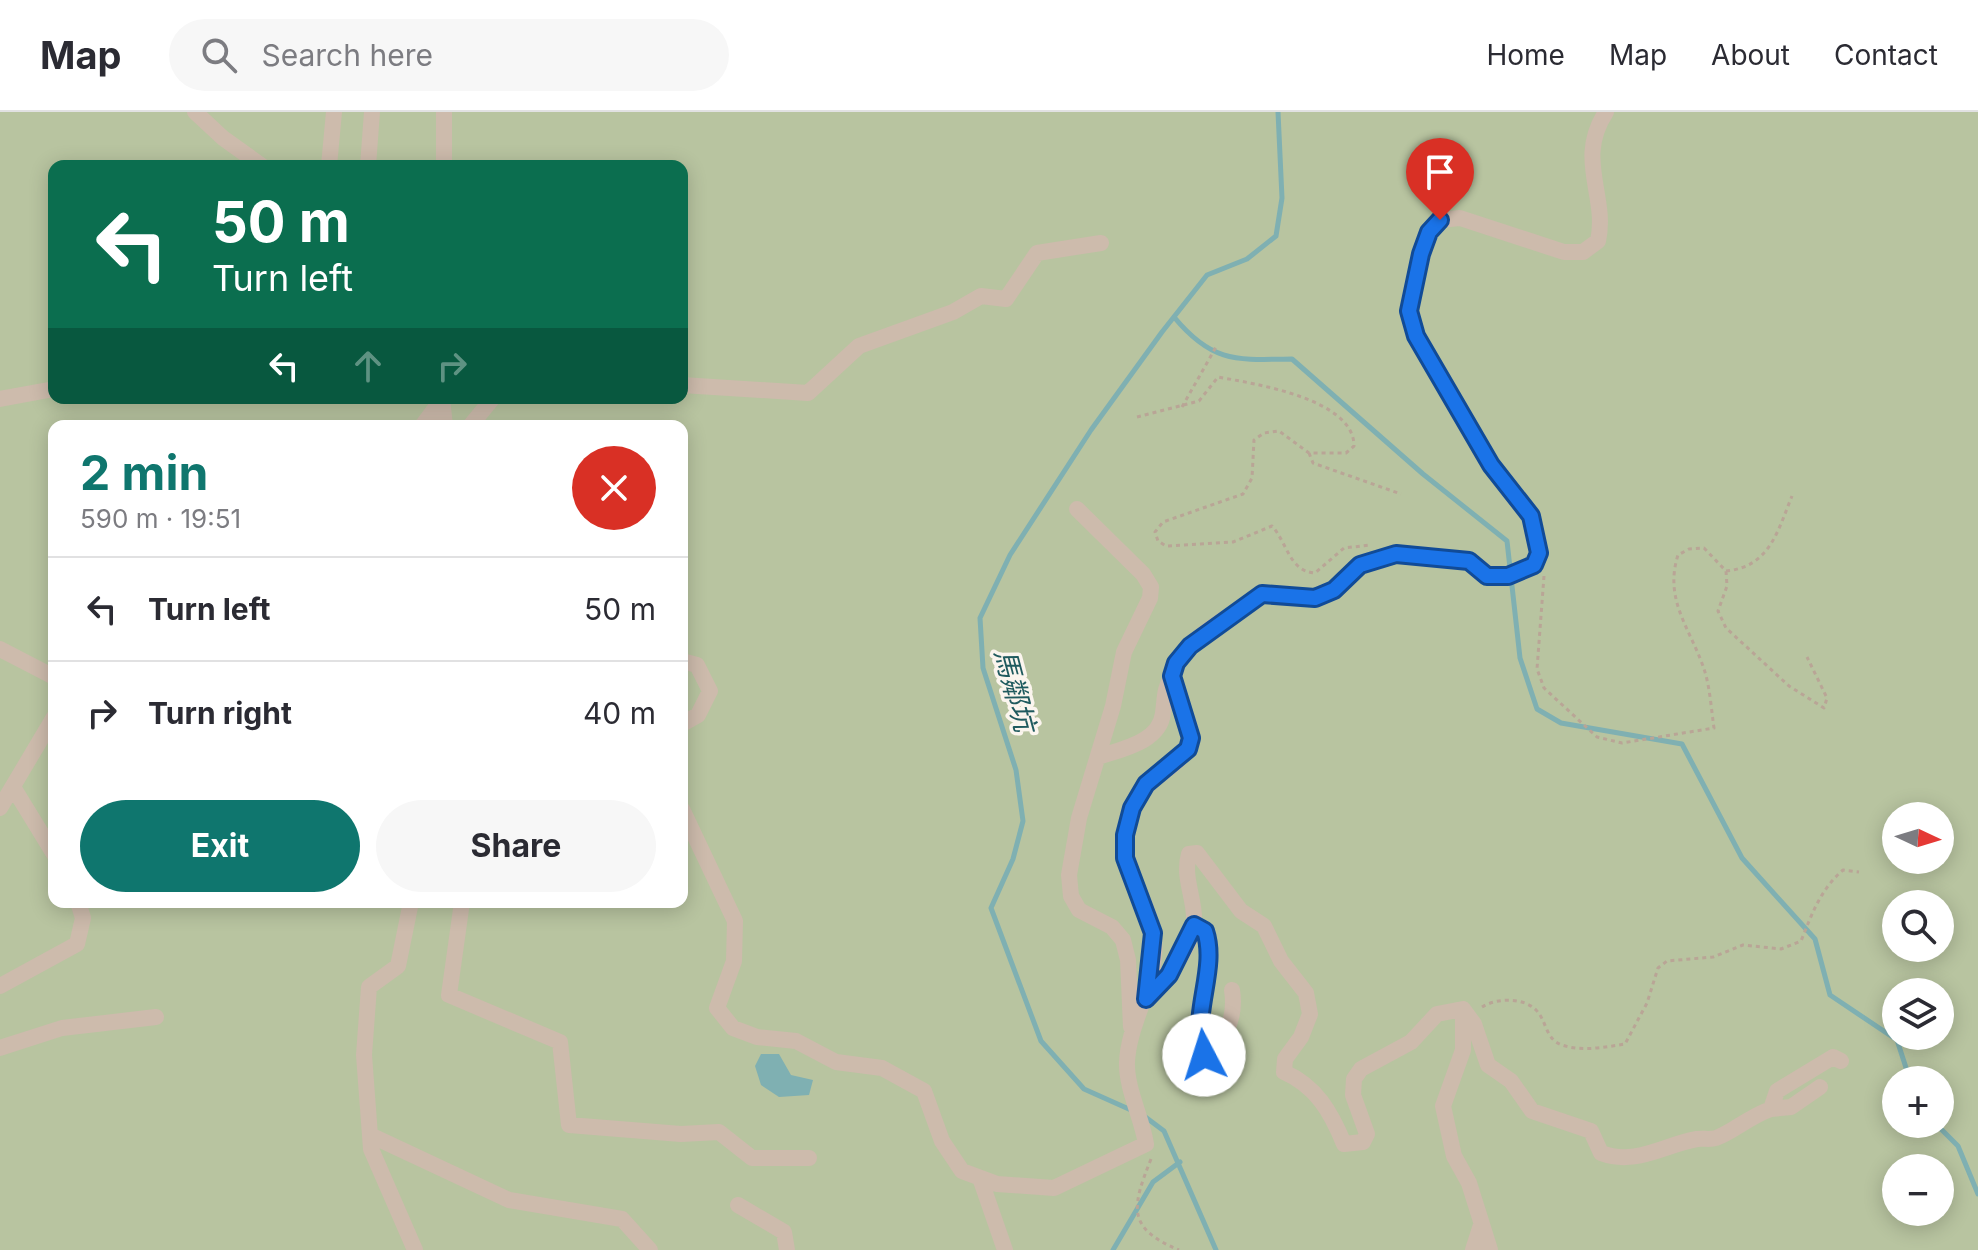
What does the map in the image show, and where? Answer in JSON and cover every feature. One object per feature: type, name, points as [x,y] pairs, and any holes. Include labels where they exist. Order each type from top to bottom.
[{"type":"street","points":[[195,112],[254,160]]},
{"type":"street","points":[[330,160],[334,112]]},
{"type":"street","points":[[368,160],[372,112]]},
{"type":"street","points":[[444,112],[444,160]]},
{"type":"street","points":[[1098,757],[1133,745],[1158,730],[1163,716],[1165,688],[1176,663],[1190,646],[1262,594],[1315,598],[1334,590],[1360,565],[1396,554],[1469,561],[1487,576],[1516,574],[1534,565],[1539,553],[1531,516],[1491,465],[1416,336],[1409,311],[1421,254],[1429,232],[1440,220],[1460,218],[1564,252],[1583,252],[1598,241],[1603,222],[1590,164],[1606,112]]},
{"type":"street","points":[[688,385],[808,393],[859,346],[953,312],[981,296],[1006,299],[1037,253],[1101,243]]},
{"type":"street","points":[[0,399],[48,390]]},
{"type":"street","points":[[475,420],[488,404]]},
{"type":"street","points":[[688,822],[735,921],[734,961],[717,1008],[733,1028],[757,1037],[796,1041],[836,1062],[882,1068],[924,1091],[942,1141],[962,1171],[997,1184],[1054,1188],[1145,1136],[1127,1065],[1131,1032],[1128,960],[1123,940],[1112,927],[1079,910],[1071,896],[1069,875],[1079,818],[1124,652],[1150,598],[1151,587],[1143,574],[1077,509]]},
{"type":"street","points":[[0,649],[48,674]]},
{"type":"street","points":[[688,663],[697,665],[710,691],[698,715],[688,721]]},
{"type":"street","points":[[1131,1032],[1146,999],[1153,933],[1125,858],[1125,835],[1132,808],[1146,784],[1188,749],[1191,738],[1172,676]]},
{"type":"street","points":[[0,808],[48,727]]},
{"type":"street","points":[[13,787],[48,844]]},
{"type":"street","points":[[1146,999],[1169,975],[1194,925],[1185,867],[1189,854],[1197,853],[1241,911],[1264,926],[1281,961],[1306,993],[1310,1014],[1301,1037],[1285,1059],[1284,1072],[1305,1081],[1333,1116],[1344,1144],[1363,1142],[1367,1134],[1353,1095],[1354,1079],[1361,1069],[1411,1042],[1437,1014],[1463,1009]]},
{"type":"street","points":[[0,986],[77,944],[83,918],[80,908]]},
{"type":"street","points":[[410,908],[398,966],[369,987],[364,1055],[371,1149],[415,1250]]},
{"type":"street","points":[[461,908],[449,995],[560,1042],[569,1125],[681,1134],[719,1132],[752,1158],[809,1158]]},
{"type":"street","points":[[1194,925],[1205,931],[1210,945],[1200,1017],[1204,1055],[1211,1054],[1218,1047],[1235,1011],[1232,990]]},
{"type":"street","points":[[1463,1009],[1474,1024],[1488,1065],[1511,1081],[1532,1111],[1591,1131],[1601,1153],[1615,1159],[1634,1159],[1699,1138],[1715,1139],[1736,1124],[1771,1109],[1791,1107],[1820,1087]]},
{"type":"street","points":[[1463,1009],[1463,1050],[1443,1106],[1454,1156],[1469,1183],[1490,1250]]},
{"type":"street","points":[[0,1048],[62,1028],[156,1017]]},
{"type":"street","points":[[1771,1109],[1777,1091],[1833,1057],[1841,1061]]},
{"type":"street","points":[[370,1135],[509,1200],[622,1219],[650,1250]]},
{"type":"street","points":[[980,1178],[1005,1250]]},
{"type":"street","points":[[738,1205],[784,1232],[787,1250]]},
{"type":"street","points":[[1473,1250],[1481,1225]]},
{"type":"path","points":[[1182,407],[1216,347]]},
{"type":"path","points":[[1137,417],[1199,401],[1218,377],[1321,404],[1342,417],[1354,431],[1354,446],[1346,453],[1309,453]]},
{"type":"path","points":[[1396,554],[1362,544],[1344,548],[1315,573],[1303,572],[1295,565],[1272,526],[1233,542],[1166,546],[1158,541],[1155,532],[1163,522],[1243,494],[1252,478],[1254,440],[1264,433],[1279,431],[1309,453],[1313,463],[1401,494]]},
{"type":"path","points":[[1726,571],[1740,569],[1775,544],[1792,496]]},
{"type":"path","points":[[1539,553],[1546,586],[1537,632],[1537,669],[1544,688],[1597,737],[1622,743],[1714,728],[1704,668],[1677,611],[1673,573],[1678,555],[1689,549],[1704,548],[1726,571],[1727,586],[1718,611],[1726,628],[1789,686],[1824,708],[1827,698],[1807,657]]},
{"type":"path","points":[[1474,1024],[1478,1010],[1492,1001],[1518,1001],[1536,1010],[1549,1036],[1560,1044],[1584,1049],[1625,1044],[1647,1003],[1658,968],[1667,961],[1713,957],[1743,945],[1781,949],[1801,941],[1816,904],[1830,881],[1843,870],[1859,872]]},
{"type":"path","points":[[1145,1136],[1151,1160],[1137,1196],[1137,1222],[1153,1239],[1179,1250]]},
{"type":"green space","points":[[0,112],[1978,112],[1978,1250],[0,1250]]},
{"type":"water","points":[[761,1054],[779,1054],[791,1075],[813,1080],[809,1095],[779,1097],[761,1085],[755,1066]]},
{"type":"waterway","name":"馬鄰坑","points":[[1131,1110],[1084,1089],[1041,1041],[991,908],[1013,859],[1023,821],[1016,770],[983,668],[980,618],[1010,555],[1091,430],[1162,332],[1207,275],[1247,259],[1276,236],[1282,198],[1278,112]]},
{"type":"waterway","points":[[1174,317],[1201,343],[1226,356],[1292,359],[1423,474],[1507,541],[1520,658],[1537,709],[1561,723],[1682,744],[1742,858],[1815,939],[1830,995],[1897,1040],[1905,1066]]},
{"type":"waterway","name":"馬鄰坑","points":[[1144,1116],[1164,1131],[1216,1250]]},
{"type":"waterway","points":[[1950,1138],[1958,1146],[1978,1194]]},
{"type":"waterway","points":[[1113,1250],[1153,1182],[1180,1162]]},
{"type":"route","points":[[1204,1055],[1200,1017],[1210,945],[1205,931],[1194,925],[1169,975],[1146,999],[1153,933],[1125,858],[1125,835],[1132,808],[1146,784],[1188,749],[1191,738],[1172,676],[1176,663],[1190,646],[1262,594],[1315,598],[1334,590],[1360,565],[1396,554],[1434,555],[1469,561],[1487,576],[1508,576],[1534,565],[1539,553],[1531,516],[1491,465],[1416,336],[1409,311],[1421,254],[1429,232],[1440,220]]}]
